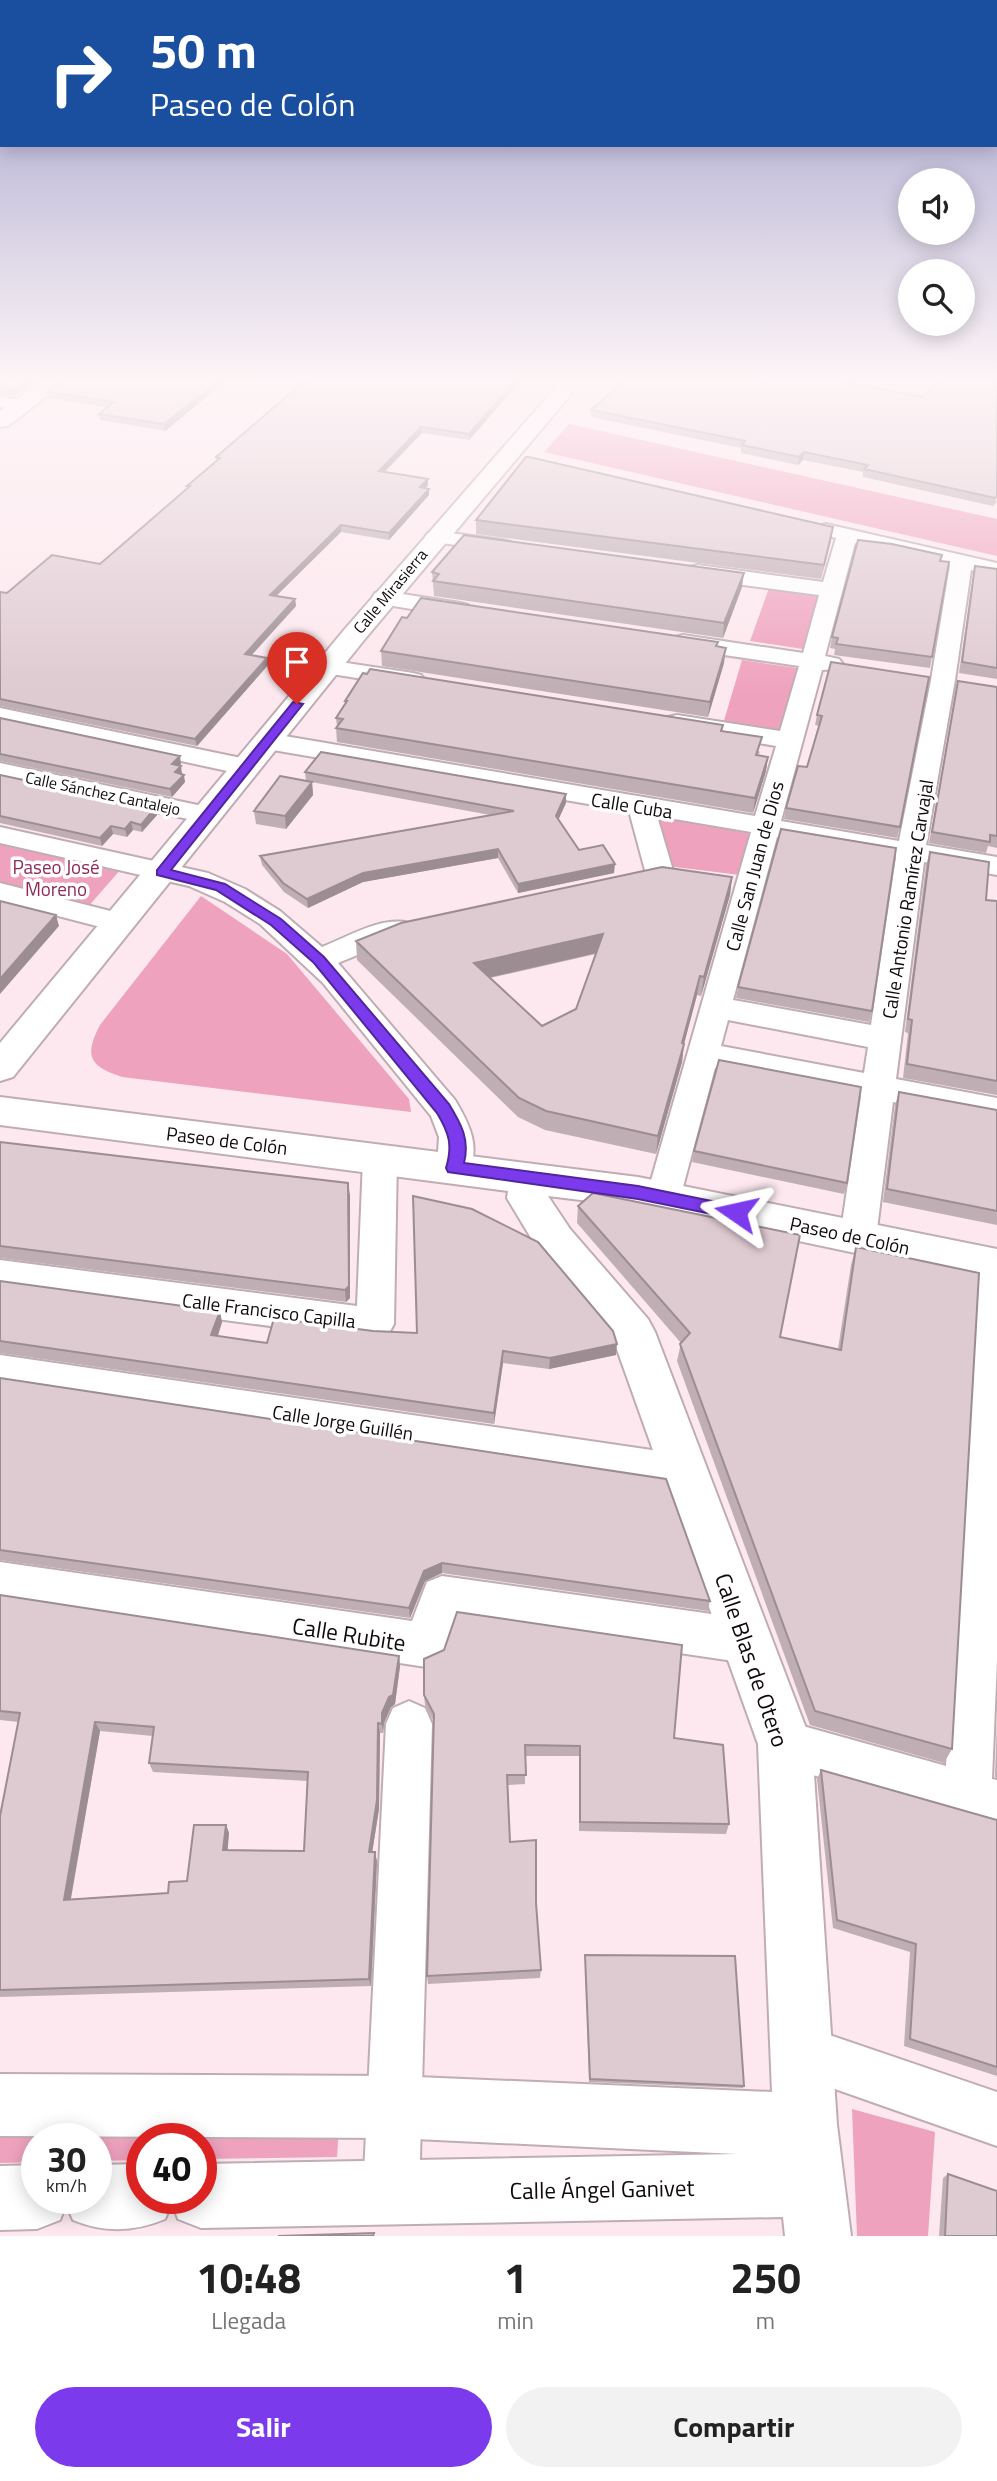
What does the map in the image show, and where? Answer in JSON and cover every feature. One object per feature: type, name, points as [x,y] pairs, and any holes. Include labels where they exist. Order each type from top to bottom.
[{"type":"street","name":"Calle Mirasierra","points":[[0,1068],[162,873],[383,598],[435,537],[489,484]]},
{"type":"street","points":[[808,527],[997,570]]},
{"type":"street","name":"Calle San Juan de Dios","points":[[663,1198],[716,1007],[736,884],[765,826],[847,535]]},
{"type":"street","points":[[435,537],[517,548]]},
{"type":"street","name":"Calle Antonio Ramírez Carvajal","points":[[859,1237],[911,852],[943,680],[961,562]]},
{"type":"street","points":[[678,569],[831,590]]},
{"type":"street","points":[[383,598],[484,613]]},
{"type":"street","points":[[659,639],[859,668]]},
{"type":"street","points":[[327,667],[432,683]]},
{"type":"street","points":[[0,715],[246,767]]},
{"type":"street","points":[[649,718],[788,740]]},
{"type":"street","name":"Calle Cuba","points":[[267,741],[997,866]]},
{"type":"street","name":"Calle Sánchez Cantalejo","points":[[0,771],[207,815]]},
{"type":"street","points":[[641,807],[660,877]]},
{"type":"street","points":[[0,835],[221,887],[276,922],[319,960],[443,1108],[455,1129],[460,1149],[454,1168]]},
{"type":"street","points":[[0,892],[120,923]]},
{"type":"street","points":[[319,960],[381,934],[421,925]]},
{"type":"street","points":[[716,1007],[886,1039]]},
{"type":"street","points":[[702,1054],[997,1110]]},
{"type":"street","name":"Paseo de Colón","points":[[0,1111],[530,1177],[663,1198],[995,1266]]},
{"type":"street","name":"Calle Francisco Capilla","points":[[0,1275],[375,1324],[380,1159]]},
{"type":"street","name":"Calle Blas de Otero","points":[[530,1177],[527,1198],[555,1241],[633,1332],[785,1744],[812,2182]]},
{"type":"street","points":[[785,1744],[983,1800],[995,1266]]},
{"type":"street","name":"Calle Jorge Guillén","points":[[0,1371],[686,1474]]},
{"type":"street","name":"Calle Rubite","points":[[0,1581],[426,1645],[442,1597],[747,1641]]},
{"type":"street","points":[[391,2194],[409,1724]]},
{"type":"street","points":[[803,2052],[997,2119]]},
{"type":"street","points":[[0,2105],[394,2107],[812,2182]]},
{"type":"street","name":"Calle Ángel Ganivet","points":[[217,2196],[391,2194],[812,2182]]},
{"type":"street","points":[[0,2198],[21,2197]]},
{"type":"green space","points":[[685,484],[841,484],[997,519],[997,556]]},
{"type":"green space","points":[[769,588],[818,594],[803,649],[750,641]]},
{"type":"green space","points":[[742,660],[797,668],[781,732],[723,724]]},
{"type":"green space","points":[[655,816],[751,834],[740,875],[667,866]]},
{"type":"green space","name":"Paseo José Moreno","points":[[0,840],[121,869],[87,908],[0,887]]},
{"type":"green space","points":[[201,896],[287,954],[409,1099],[411,1112],[122,1077],[96,1064],[91,1052],[100,1025]]},
{"type":"green space","points":[[852,2109],[935,2132],[928,2236],[857,2236]]},
{"type":"green space","points":[[339,2128],[337,2157],[217,2159],[217,2130]]},
{"type":"green space","points":[[112,2131],[126,2131],[126,2160],[112,2161]]},
{"type":"green space","points":[[0,2133],[21,2133],[21,2162],[0,2163]]},
{"type":"building","points":[[423,484],[420,487],[429,489],[389,533],[341,525],[270,595],[295,599],[245,654],[267,658],[195,739],[0,699],[0,592],[7,593],[52,555],[100,564],[190,486],[187,486]]},
{"type":"building","points":[[504,484],[648,484],[833,527],[824,565],[476,520]]},
{"type":"building","points":[[933,484],[997,484],[995,498]]},
{"type":"building","points":[[464,535],[744,573],[724,623],[433,581],[439,574],[432,572]]},
{"type":"building","points":[[858,540],[942,555],[940,561],[949,562],[932,657],[836,644],[838,638],[832,637]]},
{"type":"building","points":[[975,566],[997,569],[997,668],[962,662]]},
{"type":"building","points":[[421,598],[718,642],[716,646],[726,648],[710,702],[381,651],[402,617],[407,618]]},
{"type":"building","points":[[831,662],[929,677],[900,827],[786,808],[798,766],[807,767],[822,716],[817,715]]},
{"type":"building","points":[[370,669],[723,725],[721,731],[762,737],[756,755],[768,757],[755,798],[336,728],[343,719],[336,718],[345,701],[363,673],[367,674]]},
{"type":"building","points":[[958,681],[997,687],[997,836],[990,835],[990,842],[932,832]]},
{"type":"building","points":[[0,718],[180,756],[172,764],[181,766],[175,772],[184,775],[170,789],[0,754]]},
{"type":"building","points":[[321,752],[566,794],[556,816],[579,850],[603,845],[615,864],[518,884],[498,849],[363,873],[307,899],[283,883],[260,856],[514,811],[305,772]]},
{"type":"building","points":[[0,775],[155,808],[141,825],[131,822],[125,829],[111,826],[100,838],[0,816]]},
{"type":"building","points":[[280,776],[312,782],[285,816],[254,811]]},
{"type":"building","points":[[781,829],[896,848],[872,1011],[738,987]]},
{"type":"building","points":[[930,852],[989,862],[986,900],[997,901],[997,1081],[907,1064],[912,1020],[908,1019]]},
{"type":"building","points":[[662,867],[732,877],[704,977],[700,976],[658,1136],[546,1111],[519,1098],[356,941],[401,923]],"holes":[[[603,934],[576,1009],[542,1026],[474,963]]]},
{"type":"building","points":[[0,901],[56,915],[0,979]]},
{"type":"building","points":[[719,1060],[861,1087],[847,1183],[694,1151]]},
{"type":"building","points":[[899,1092],[997,1110],[997,1211],[887,1189]]},
{"type":"building","points":[[0,1142],[348,1183],[349,1286],[345,1290],[0,1246]]},
{"type":"building","points":[[593,1193],[800,1235],[780,1337],[841,1350],[856,1247],[979,1273],[952,1749],[815,1711],[680,1344],[690,1333],[578,1206]]},
{"type":"building","points":[[413,1196],[472,1209],[538,1242],[613,1331],[617,1344],[550,1358],[503,1351],[494,1413],[0,1341],[0,1281],[220,1311],[211,1335],[267,1343],[274,1318],[373,1331],[417,1333]]},
{"type":"building","points":[[0,1378],[666,1479],[710,1601],[442,1563],[424,1571],[409,1608],[0,1550]]},
{"type":"building","points":[[0,1595],[399,1656],[393,1695],[389,1697],[382,1713],[382,1724],[378,1723],[377,1800],[369,1852],[375,1852],[369,1979],[0,1990],[0,1816],[20,1713],[0,1711]],"holes":[[[95,1722],[154,1727],[149,1763],[308,1772],[304,1851],[223,1850],[226,1825],[194,1825],[187,1881],[169,1882],[168,1893],[64,1900]]]},
{"type":"building","points":[[457,1612],[682,1645],[674,1738],[723,1745],[729,1824],[580,1822],[580,1746],[525,1745],[526,1775],[507,1775],[510,1842],[536,1840],[536,1903],[541,1970],[427,1976],[434,1714],[424,1695],[424,1659],[444,1650]]},
{"type":"building","points":[[821,1770],[997,1820],[997,2067],[910,2039],[916,1944],[837,1920]]},
{"type":"building","points":[[585,1955],[735,1956],[744,2086],[590,2079]]},
{"type":"building","points":[[948,2174],[997,2191],[997,2236],[945,2236]]},
{"type":"building","points":[[374,2233],[373,2236],[278,2236]]},
{"type":"route","points":[[297,704],[162,873],[198,879],[221,887],[276,922],[319,960],[443,1108],[455,1129],[460,1149],[454,1168],[638,1192],[736,1212]]}]
